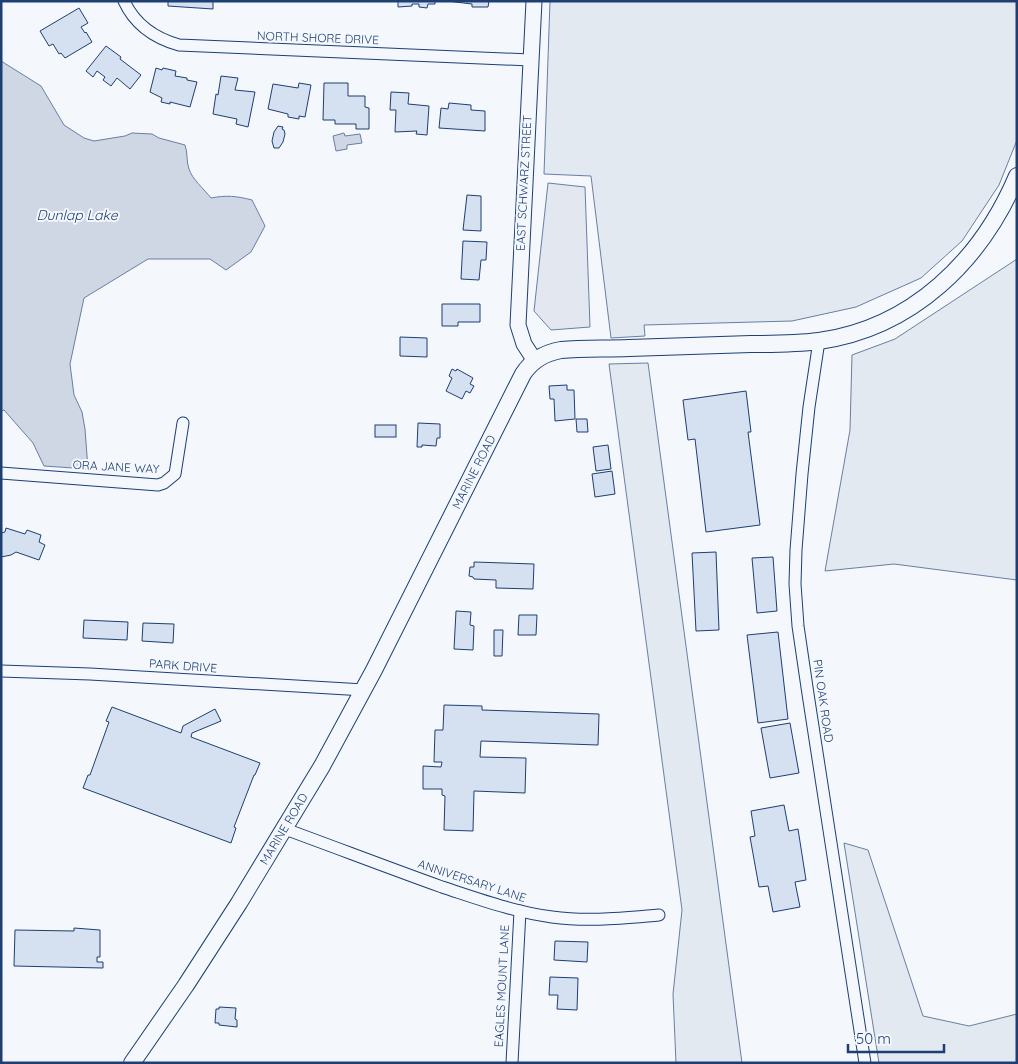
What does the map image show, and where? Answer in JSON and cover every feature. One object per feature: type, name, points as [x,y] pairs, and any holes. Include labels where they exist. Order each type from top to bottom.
[{"type":"main road","name":"MARINE ROAD","points":[[132,1063],[190,978],[285,828],[364,690],[523,374],[535,361],[550,352],[573,349],[786,345],[819,341],[855,333],[893,317],[924,299],[948,279],[983,239],[998,215],[1017,176]]},
{"type":"street","name":"NORTH SHORE DRIVE","points":[[124,1],[135,20],[148,32],[164,41],[179,45],[530,60]]},
{"type":"street","name":"EAST SCHWARZ STREET","points":[[534,1],[518,325],[524,344],[535,361]]},
{"type":"street","name":"PIN OAK ROAD","points":[[819,341],[809,407],[796,552],[798,626],[865,1063]]},
{"type":"street","name":"ORA JANE WAY","points":[[1,474],[158,485],[164,483],[175,474],[184,423]]},
{"type":"street","name":"PARK DRIVE","points":[[1,671],[364,690]]},
{"type":"street","name":"ANNIVERSARY LANE","points":[[285,828],[407,874],[495,905],[520,911],[585,920],[658,915]]},
{"type":"street","name":"EAGLES MOUNT LANE","points":[[512,1063],[520,911]]},
{"type":"shaded area","points":[[550,1],[1017,1],[1017,140],[999,185],[962,241],[921,278],[856,307],[792,321],[644,325],[645,336],[611,338],[591,176],[544,174]]},
{"type":"shaded area","points":[[548,183],[585,187],[590,327],[551,330],[534,311]]},
{"type":"shaded area","points":[[1017,259],[1017,580],[894,564],[825,571],[850,430],[852,355],[895,339]]},
{"type":"shaded area","points":[[648,363],[742,1063],[676,1063],[673,994],[682,910],[609,364]]},
{"type":"shaded area","points":[[844,843],[868,850],[923,1016],[969,1026],[1017,1014],[1017,1063],[879,1063]]},
{"type":"water","name":"Dunlap Lake","points":[[1,61],[41,86],[64,125],[84,138],[94,141],[132,133],[152,134],[159,138],[185,145],[191,173],[211,198],[232,196],[252,200],[265,226],[251,252],[226,270],[210,259],[148,259],[84,298],[70,364],[74,395],[82,412],[85,429],[88,469],[44,466],[33,443],[4,410],[1,411]]},
{"type":"water","points":[[344,133],[345,136],[360,134],[362,143],[347,145],[347,149],[336,151],[333,136]]},
{"type":"building","points":[[168,1],[213,1],[213,9],[168,6]]},
{"type":"building","points":[[398,1],[435,1],[435,4],[428,4],[427,8],[419,7],[419,4],[398,7]]},
{"type":"building","points":[[447,1],[489,1],[488,7],[472,7],[472,4]]},
{"type":"building","points":[[79,8],[88,23],[81,27],[92,42],[65,58],[61,53],[59,54],[53,44],[49,46],[40,31]]},
{"type":"building","points":[[106,46],[141,75],[130,89],[117,78],[111,86],[103,80],[105,77],[97,71],[93,77],[86,71]]},
{"type":"building","points":[[156,68],[176,71],[175,76],[197,82],[190,107],[170,102],[170,104],[161,102],[162,98],[150,92]]},
{"type":"building","points":[[221,76],[238,78],[235,90],[255,92],[248,127],[236,124],[237,119],[213,114]]},
{"type":"building","points":[[299,83],[311,85],[305,117],[299,116],[299,119],[288,117],[288,114],[268,109],[273,84],[298,88]]},
{"type":"building","points":[[324,83],[348,83],[348,96],[365,96],[365,107],[369,108],[369,129],[356,129],[356,124],[335,124],[335,120],[323,120]]},
{"type":"building","points":[[391,92],[409,93],[408,104],[429,106],[427,135],[416,134],[417,131],[395,132],[396,110],[390,110]]},
{"type":"building","points":[[449,103],[471,105],[471,110],[485,111],[485,131],[439,128],[441,108],[448,109]]},
{"type":"building","points":[[278,126],[283,127],[282,129],[285,134],[279,148],[274,148],[272,141]]},
{"type":"building","points":[[467,195],[481,196],[481,231],[463,230]]},
{"type":"building","points":[[463,241],[487,242],[486,260],[481,260],[479,280],[461,279]]},
{"type":"building","points":[[442,304],[480,304],[480,322],[458,322],[458,326],[442,326]]},
{"type":"building","points":[[400,337],[427,338],[427,357],[400,356]]},
{"type":"building","points":[[452,369],[456,371],[457,369],[473,378],[470,384],[474,386],[470,393],[466,391],[462,399],[446,391],[452,378],[449,376]]},
{"type":"building","points":[[567,385],[567,390],[574,390],[575,419],[555,421],[554,399],[550,399],[549,386]]},
{"type":"building","points":[[746,391],[751,432],[748,432],[760,525],[706,532],[695,439],[688,440],[683,400]]},
{"type":"building","points":[[576,419],[587,419],[588,432],[577,432]]},
{"type":"building","points":[[418,423],[440,424],[440,438],[437,438],[436,446],[422,445],[422,447],[417,447]]},
{"type":"building","points":[[375,425],[396,425],[396,437],[375,437]]},
{"type":"building","points":[[608,445],[611,469],[596,471],[593,447]]},
{"type":"building","points":[[612,471],[615,494],[595,497],[592,474]]},
{"type":"building","points":[[6,528],[25,534],[27,530],[41,535],[39,542],[45,545],[39,560],[16,552],[1,557],[1,533],[5,532]]},
{"type":"building","points":[[716,552],[719,630],[696,631],[692,553]]},
{"type":"building","points":[[773,557],[777,611],[757,613],[752,558]]},
{"type":"building","points":[[474,562],[534,564],[533,589],[496,588],[496,580],[474,579],[469,576],[470,567],[474,567]]},
{"type":"building","points":[[456,611],[471,612],[470,625],[474,626],[473,650],[454,649]]},
{"type":"building","points":[[519,615],[537,615],[536,635],[518,635]]},
{"type":"building","points":[[84,620],[128,622],[127,640],[83,638]]},
{"type":"building","points":[[143,623],[174,624],[173,643],[142,641]]},
{"type":"building","points":[[494,630],[503,630],[502,656],[494,656]]},
{"type":"building","points":[[778,632],[788,719],[758,723],[747,635]]},
{"type":"building","points":[[444,705],[482,706],[482,710],[599,714],[598,745],[481,741],[480,757],[526,758],[525,793],[474,791],[473,831],[444,830],[445,796],[442,795],[442,789],[423,789],[423,766],[441,767],[442,762],[434,762],[435,730],[443,730]]},
{"type":"building","points":[[112,707],[181,733],[183,726],[215,709],[221,721],[192,733],[191,737],[260,763],[234,827],[236,828],[231,843],[83,788],[88,775],[90,775],[109,722],[106,721]]},
{"type":"building","points":[[790,723],[799,773],[770,778],[761,728]]},
{"type":"building","points":[[784,805],[789,831],[798,829],[806,880],[795,882],[800,907],[773,912],[768,886],[759,887],[750,837],[755,836],[751,811]]},
{"type":"building","points":[[74,928],[100,930],[100,957],[97,957],[97,962],[103,962],[103,968],[14,966],[15,930],[74,931]]},
{"type":"building","points":[[555,941],[588,942],[587,962],[554,960]]},
{"type":"building","points":[[550,977],[578,978],[577,1010],[557,1009],[558,995],[549,995]]},
{"type":"building","points":[[219,1007],[236,1008],[235,1019],[237,1020],[237,1027],[215,1023],[216,1009],[219,1009]]}]
